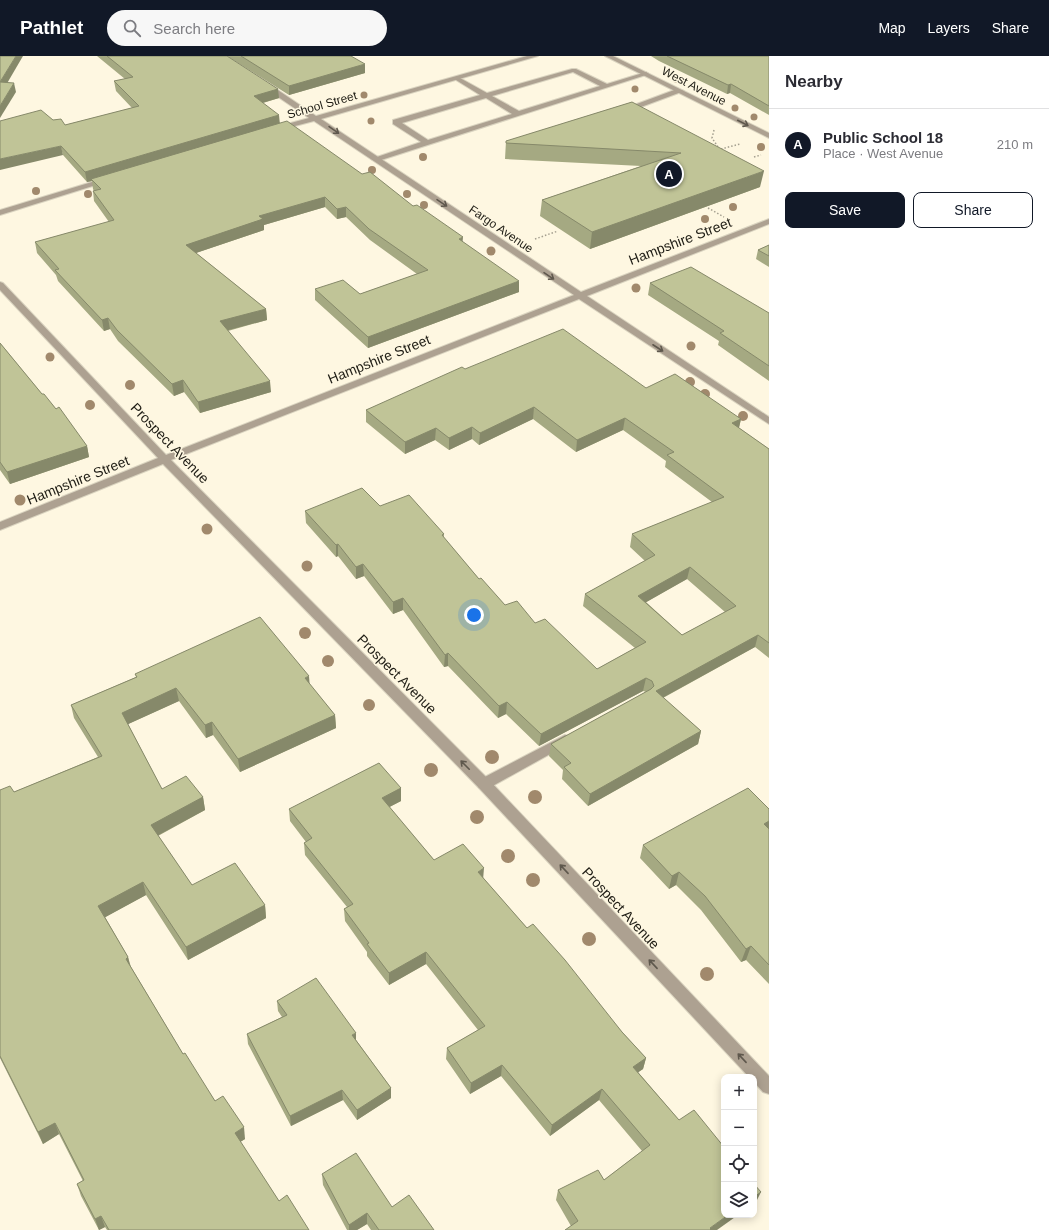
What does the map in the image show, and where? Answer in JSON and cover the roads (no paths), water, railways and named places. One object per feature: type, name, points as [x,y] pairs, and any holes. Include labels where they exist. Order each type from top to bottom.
[{"type":"street","name":"School Street","points":[[274,131],[535,56]]},
{"type":"street","name":"West Avenue","points":[[608,56],[769,136]]},
{"type":"street","points":[[427,143],[396,122],[574,70],[606,86]]},
{"type":"street","points":[[376,159],[646,74]]},
{"type":"street","points":[[458,79],[518,114]]},
{"type":"street","name":"Fargo Avenue","points":[[259,81],[317,118],[578,296],[769,421]]},
{"type":"street","points":[[638,105],[680,91]]},
{"type":"street","points":[[0,213],[114,179]]},
{"type":"street","name":"Hampshire Street","points":[[0,526],[769,221]]},
{"type":"street","name":"Prospect Avenue","points":[[0,285],[164,460],[484,784],[769,1087]]},
{"type":"street","points":[[484,784],[574,735]]},
{"type":"place","name":"Public School 18","points":[[669,174]]}]
